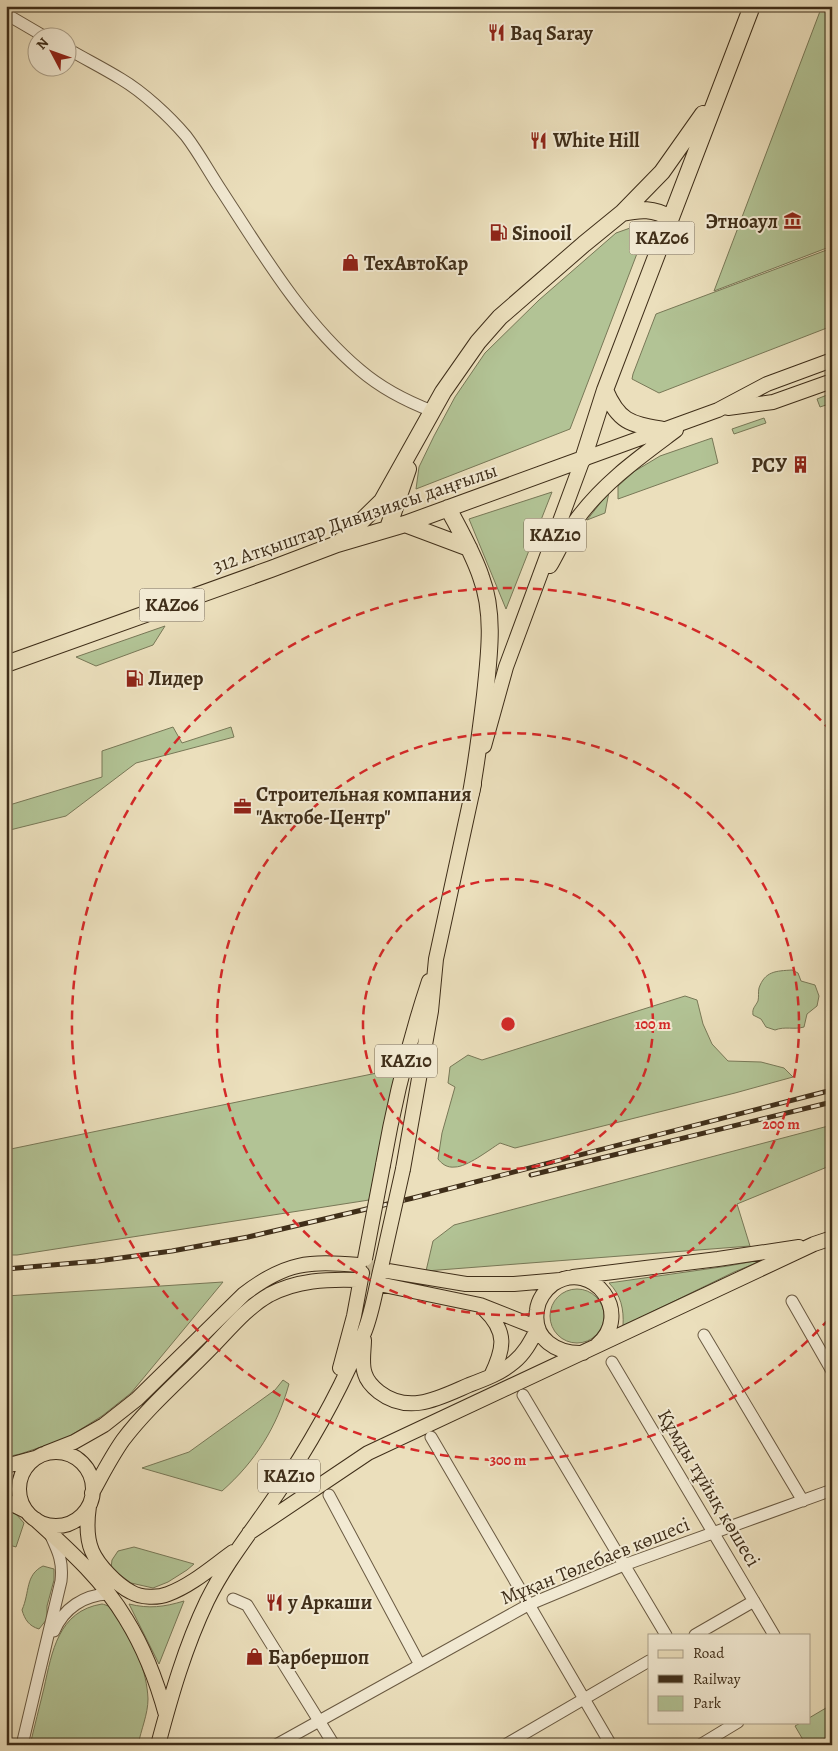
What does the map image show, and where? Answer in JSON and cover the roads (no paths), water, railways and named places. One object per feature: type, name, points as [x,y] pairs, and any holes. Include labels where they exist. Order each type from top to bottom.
[{"type":"highway","name":"KАZ06","points":[[583,459],[605,390],[752,6]]},
{"type":"highway","points":[[338,544],[382,501],[432,411],[471,351],[500,317],[622,213],[662,172],[721,88]]},
{"type":"highway","points":[[622,213],[635,210],[649,210],[670,218]]},
{"type":"highway","points":[[605,390],[617,412],[626,420],[638,425],[664,430]]},
{"type":"highway","points":[[388,528],[405,480],[414,445]]},
{"type":"highway","name":"312 Атқыштар Дивизиясы даңғылы","points":[[6,664],[338,544],[405,524],[583,459]]},
{"type":"highway","points":[[448,508],[482,578],[489,612],[489,657],[480,743],[471,793]]},
{"type":"highway","points":[[405,524],[469,548]]},
{"type":"main road","name":"312 Атқыштар Дивизиясы даңғылы","points":[[583,459],[718,410],[767,384],[832,360]]},
{"type":"main road","name":"312 Атқыштар Дивизиясы даңғылы","points":[[718,410],[773,402],[832,381]]},
{"type":"main road","points":[[526,611],[576,520],[600,490],[628,466],[690,420]]},
{"type":"main road","name":"KAZ10","points":[[158,1745],[170,1699],[194,1630],[208,1600],[237,1549],[288,1478],[346,1374],[365,1331],[382,1266],[403,1169],[431,1010],[436,960],[471,793],[506,667],[583,459]]},
{"type":"main road","name":"KAZ10","points":[[324,1416],[343,1359],[354,1316],[362,1262],[390,1126],[419,1010],[436,960]]},
{"type":"main road","points":[[250,1533],[368,1453],[814,1244],[832,1238]]},
{"type":"main road","points":[[382,1266],[466,1284],[514,1284],[718,1259],[814,1244]]},
{"type":"main road","points":[[166,1716],[146,1658],[126,1618],[88,1569],[30,1515],[20,1499],[21,1476],[27,1466],[41,1456],[74,1442],[104,1426],[137,1399],[244,1294],[260,1282],[281,1271],[307,1263],[362,1262]]},
{"type":"main road","points":[[6,1501],[46,1525],[59,1526],[76,1519],[81,1515],[91,1499],[107,1465],[123,1440],[147,1413],[249,1310],[268,1295],[289,1286],[323,1279],[358,1280]]},
{"type":"main road","points":[[365,1331],[363,1367],[365,1374],[376,1390],[392,1401],[411,1404],[437,1399],[503,1370],[515,1361],[528,1347],[538,1328],[537,1310],[541,1297],[549,1287],[567,1279],[586,1280],[598,1286],[611,1306],[612,1318],[609,1330],[603,1340],[589,1350],[571,1353],[559,1350],[549,1344],[538,1328],[480,1305],[379,1284]]},
{"type":"main road","points":[[480,1305],[495,1320],[501,1334],[502,1349],[498,1362],[490,1376]]},
{"type":"main road","points":[[6,1466],[58,1452],[69,1454],[79,1460],[87,1469],[92,1480],[91,1499],[86,1523],[91,1550],[99,1563],[113,1578],[131,1592],[145,1596],[167,1594],[192,1582],[237,1549]]},
{"type":"street","points":[[6,14],[30,28]]},
{"type":"street","points":[[78,55],[122,79],[143,94],[186,136],[262,253],[294,298],[326,336],[361,371],[405,400],[432,411]]},
{"type":"street","points":[[792,1301],[832,1370]]},
{"type":"street","points":[[704,1335],[803,1501]]},
{"type":"street","name":"Құмды тұйық көшесі","points":[[612,1362],[773,1634]]},
{"type":"street","points":[[523,1395],[665,1634]]},
{"type":"street","points":[[431,1437],[611,1745]]},
{"type":"street","name":"Мұқан Төлебаев көшесі","points":[[276,1745],[528,1604],[624,1565],[832,1490]]},
{"type":"street","points":[[328,1495],[420,1665]]},
{"type":"street","points":[[22,1745],[62,1581],[62,1565],[59,1552],[48,1530]]},
{"type":"street","points":[[45,1650],[64,1613],[95,1594],[108,1594]]},
{"type":"street","points":[[233,1599],[247,1606],[334,1745]]},
{"type":"street","points":[[697,1634],[754,1601]]},
{"type":"street","points":[[504,1745],[648,1662]]},
{"type":"street","points":[[700,1745],[735,1724]]},
{"type":"tunnel","points":[[359,1265],[382,1270]]},
{"type":"railway","points":[[6,1269],[98,1261],[172,1251],[248,1237],[413,1198],[832,1090]]},
{"type":"railway","points":[[531,1175],[832,1102]]},
{"type":"place","name":"Baq Saray","points":[[496,33]]},
{"type":"place","name":"White Hill","points":[[539,140]]},
{"type":"place","name":"Этноаул","points":[[792,221]]},
{"type":"place","name":"Sinooil","points":[[498,233]]},
{"type":"place","name":"ТехАвтоКар","points":[[350,263]]},
{"type":"place","name":"РСУ","points":[[801,465]]},
{"type":"place","name":"Лидер","points":[[134,678]]},
{"type":"place","name":"Строительная компания \"Актобе-Центр\"","points":[[242,806]]},
{"type":"place","name":"у Аркаши","points":[[274,1602]]},
{"type":"place","name":"Барбершоп","points":[[254,1657]]}]
